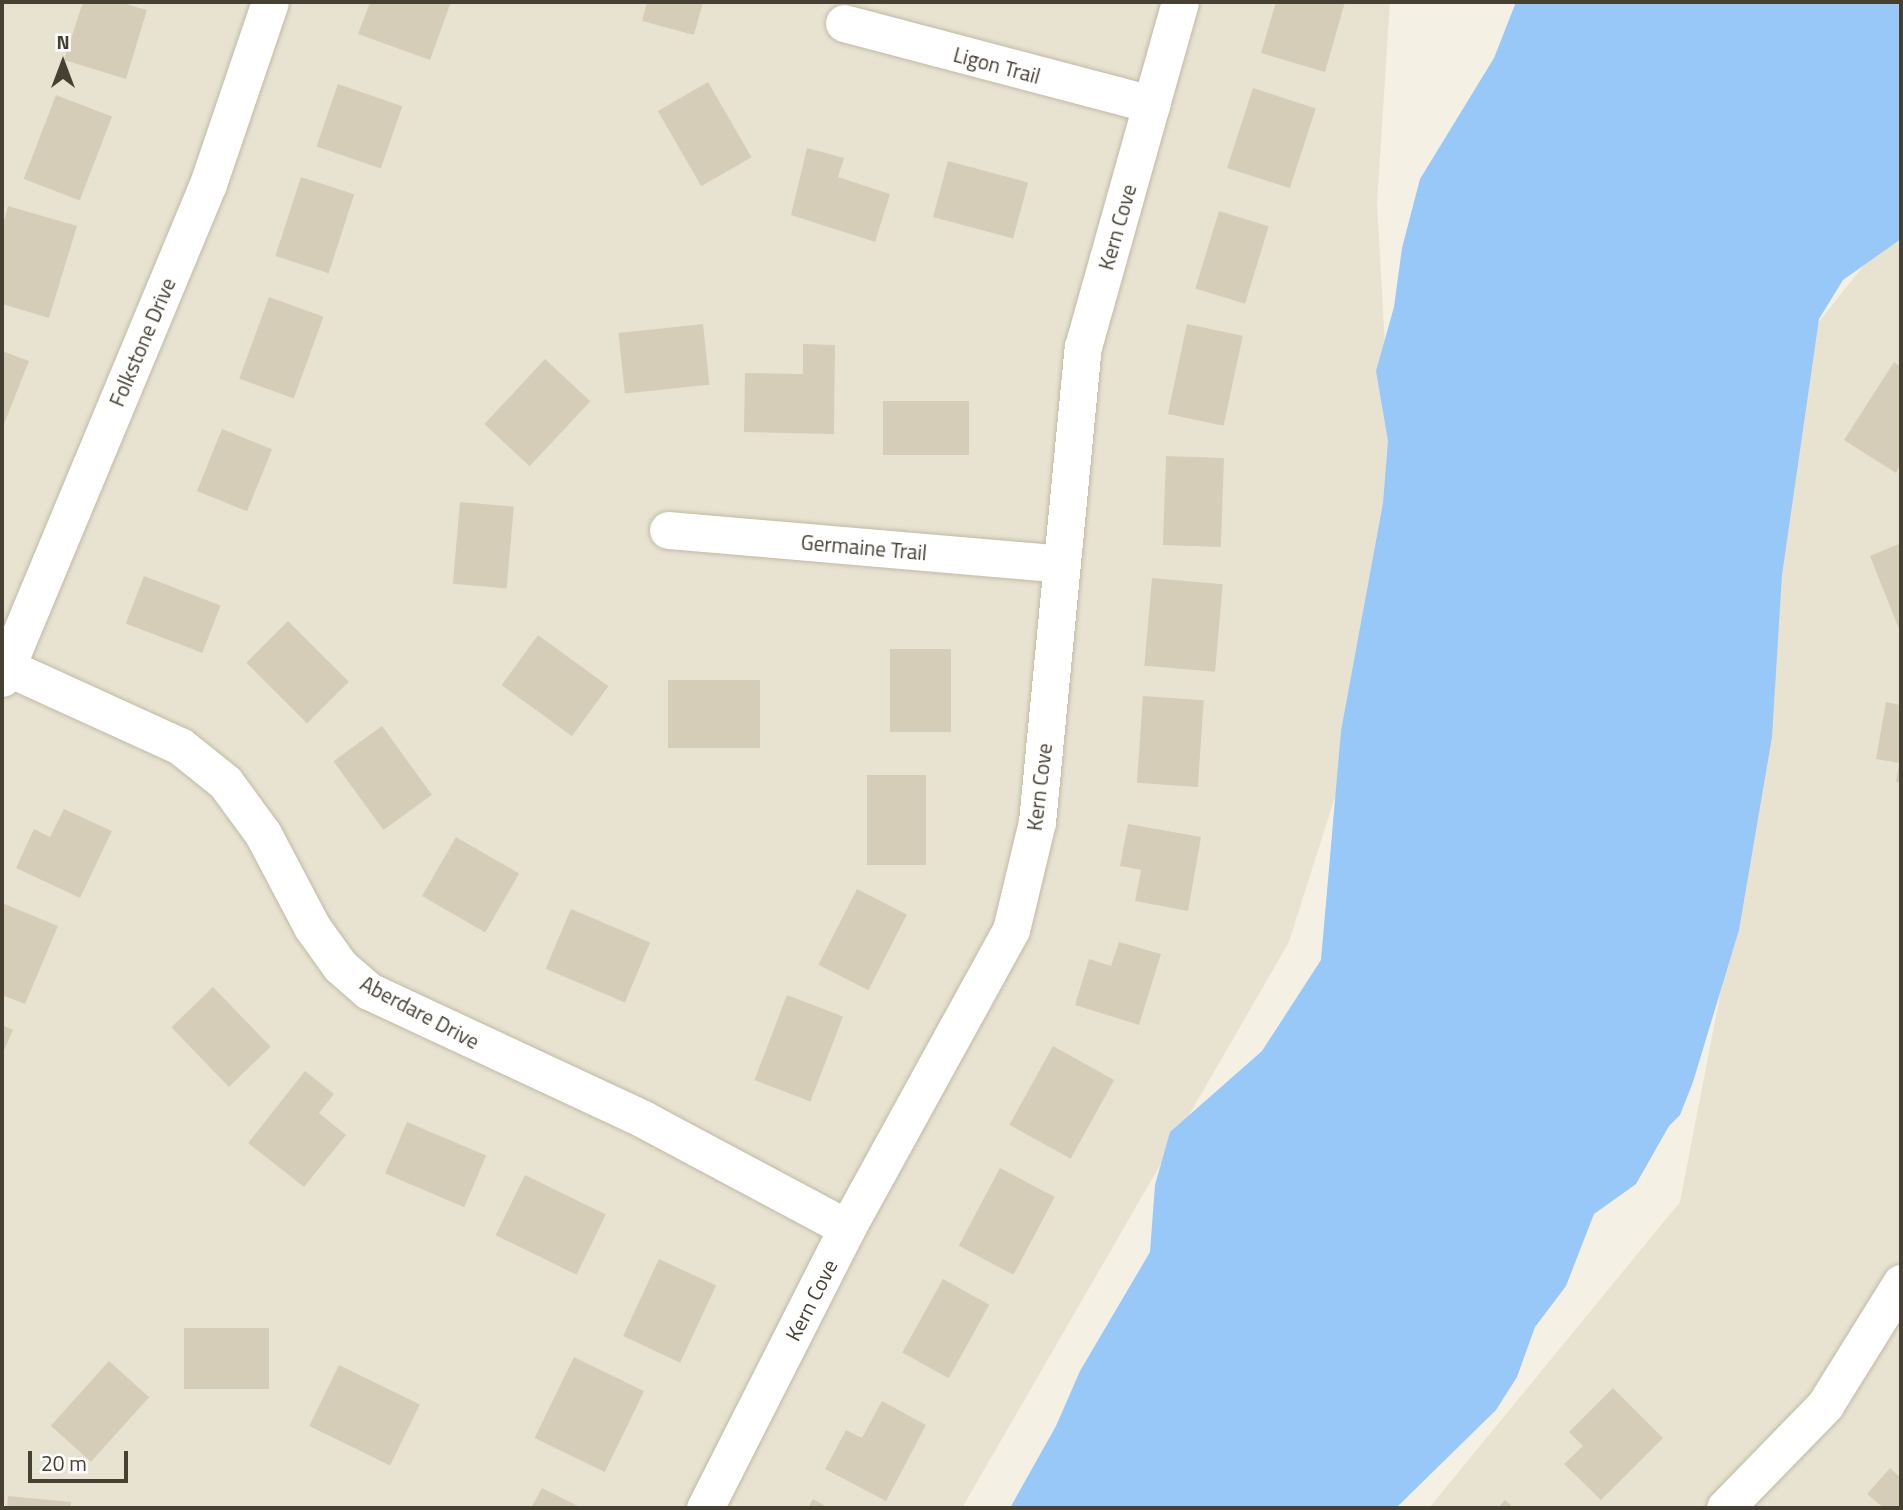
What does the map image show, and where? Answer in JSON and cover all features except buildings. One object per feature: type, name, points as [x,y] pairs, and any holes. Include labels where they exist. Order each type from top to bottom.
[{"type":"street","name":"Folkstone Drive","points":[[3,670],[208,184],[270,2]]},
{"type":"street","name":"Kern Cove","points":[[705,1508],[847,1228],[1010,930],[1037,822],[1083,347],[1180,2]]},
{"type":"street","name":"Ligon Trail","points":[[844,23],[1151,104]]},
{"type":"street","name":"Germaine Trail","points":[[668,530],[1061,564]]},
{"type":"street","name":"Aberdare Drive","points":[[3,670],[180,746],[225,782],[263,834],[312,927],[340,966],[369,990],[643,1119],[847,1228]]},
{"type":"street","points":[[1725,1508],[1825,1405],[1901,1283]]},
{"type":"shaded area","points":[[2,2],[1390,2],[1377,203],[1399,595],[1289,942],[962,1508],[2,1508]]},
{"type":"shaded area","points":[[1901,224],[1901,1508],[1429,1508],[1680,1202],[1764,767],[1789,486],[1810,333],[1895,226]]},
{"type":"water","points":[[1516,2],[1901,2],[1901,239],[1843,280],[1819,319],[1782,575],[1772,737],[1739,930],[1693,1082],[1680,1115],[1669,1126],[1636,1184],[1594,1214],[1566,1286],[1535,1327],[1517,1377],[1496,1410],[1396,1508],[1010,1508],[1056,1426],[1080,1371],[1150,1252],[1155,1185],[1170,1132],[1262,1051],[1321,960],[1341,731],[1383,503],[1388,441],[1376,371],[1394,307],[1402,248],[1420,179],[1494,58]]}]
